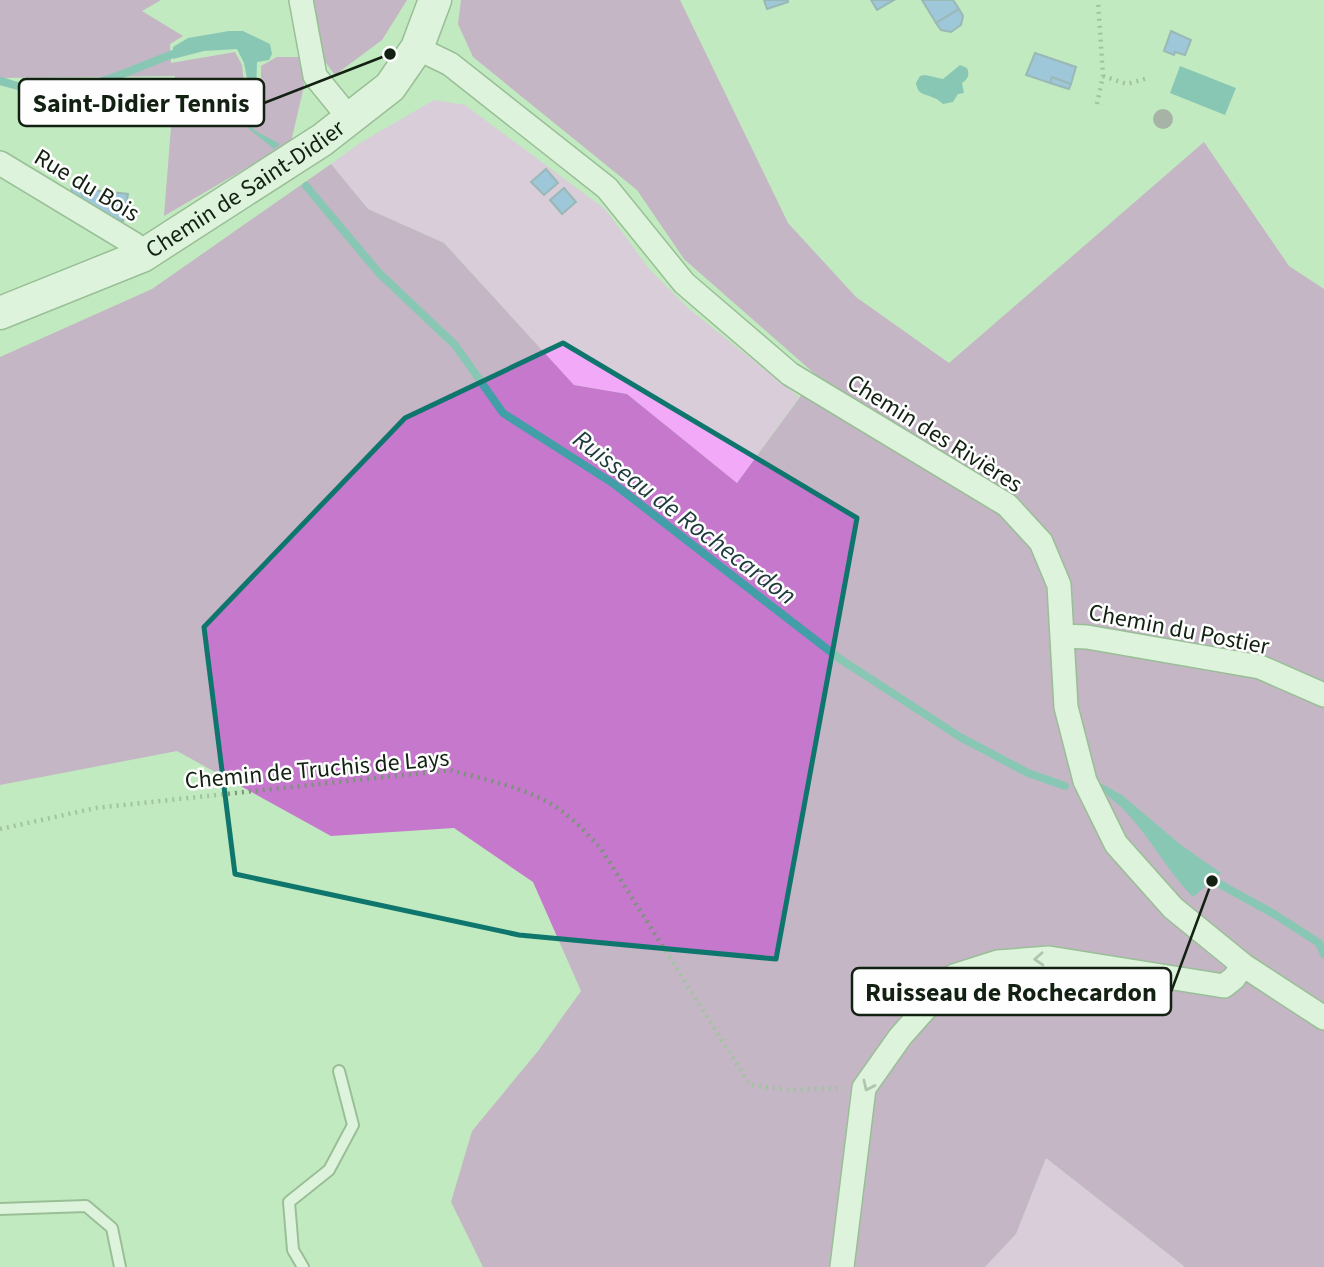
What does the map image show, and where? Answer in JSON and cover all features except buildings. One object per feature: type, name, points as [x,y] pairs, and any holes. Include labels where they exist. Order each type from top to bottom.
[{"type":"street","points":[[301,0],[315,76],[350,119]]},
{"type":"street","name":"Chemin de Saint-Didier","points":[[0,313],[142,256],[322,140],[390,87],[417,48],[435,0]]},
{"type":"street","name":"Chemin des Rivières","points":[[417,48],[450,64],[607,188],[684,283],[790,374],[1007,505],[1041,541],[1059,585],[1066,707],[1084,782],[1116,844],[1172,908],[1243,965],[1324,1018]]},
{"type":"street","name":"Rue du Bois","points":[[0,163],[134,244],[142,256]]},
{"type":"street","name":"Chemin du Postier","points":[[1063,636],[1087,637],[1260,667],[1324,695]]},
{"type":"street","points":[[842,1267],[864,1088],[900,1037],[954,976],[998,962],[1049,958],[1224,986],[1243,965]]},
{"type":"lane","points":[[303,1267],[293,1250],[289,1202],[329,1170],[353,1125],[339,1071]]},
{"type":"lane","points":[[0,1209],[86,1206],[112,1228],[120,1267]]},
{"type":"path","points":[[1097,104],[1104,76],[1098,0]]},
{"type":"path","points":[[1104,76],[1127,84],[1148,78]]},
{"type":"path","name":"Chemin de Truchis de Lays","points":[[0,829],[96,808],[450,770],[507,786],[538,797],[567,815],[600,847],[750,1085],[791,1090],[864,1088]]},
{"type":"highlighted area","points":[[563,343],[857,518],[776,959],[519,935],[235,874],[204,627],[405,418]]},
{"type":"shaded area","points":[[0,0],[161,0],[142,11],[183,36],[170,44],[171,63],[235,52],[242,65],[245,93],[261,94],[261,66],[277,57],[302,57],[304,86],[291,142],[164,216],[175,76],[0,78]]},
{"type":"shaded area","points":[[310,0],[407,0],[382,40],[335,75],[320,55]]},
{"type":"shaded area","points":[[461,0],[680,0],[788,223],[856,297],[949,363],[1204,142],[1289,266],[1324,289],[1324,1267],[1185,1267],[1046,1158],[1016,1234],[985,1267],[483,1267],[451,1202],[472,1131],[538,1051],[581,991],[533,882],[454,828],[331,836],[177,751],[0,785],[0,357],[152,289],[331,164],[368,209],[444,243],[574,385],[627,394],[737,483],[816,375],[684,259],[637,190],[473,57],[458,24]]},
{"type":"shaded area","points":[[434,100],[465,105],[605,209],[650,270],[689,309],[799,397],[737,483],[627,394],[574,385],[444,243],[368,209],[331,164],[360,143]]},
{"type":"shaded area","points":[[1046,1158],[1185,1267],[985,1267],[1016,1234]]},
{"type":"water","points":[[243,31],[270,44],[272,54],[269,60],[257,62],[256,94],[246,99],[242,107],[254,130],[280,144],[274,149],[249,129],[240,109],[249,89],[244,63],[237,49],[204,51],[173,59],[173,47],[188,38]]},
{"type":"water","points":[[960,65],[967,68],[968,75],[962,83],[964,93],[958,94],[953,102],[943,104],[918,90],[916,83],[920,76],[943,79]]},
{"type":"water","points":[[1180,66],[1236,88],[1225,115],[1170,93]]},
{"type":"water","points":[[1100,783],[1122,795],[1181,845],[1221,873],[1193,897],[1134,821]]},
{"type":"waterway","name":"Ruisseau de Rochecardon","points":[[0,81],[37,90],[75,89],[182,51]]},
{"type":"waterway","name":"Ruisseau de Rochecardon","points":[[306,186],[379,273],[455,345],[503,413],[614,484],[840,659],[960,737],[1028,773],[1065,786]]},
{"type":"waterway","name":"Ruisseau de Rochecardon","points":[[1205,876],[1274,914],[1319,943],[1324,954]]},
{"type":"place","name":"Saint-Didier Tennis","points":[[390,54]]},
{"type":"place","name":"Ruisseau de Rochecardon","points":[[1212,881]]}]
